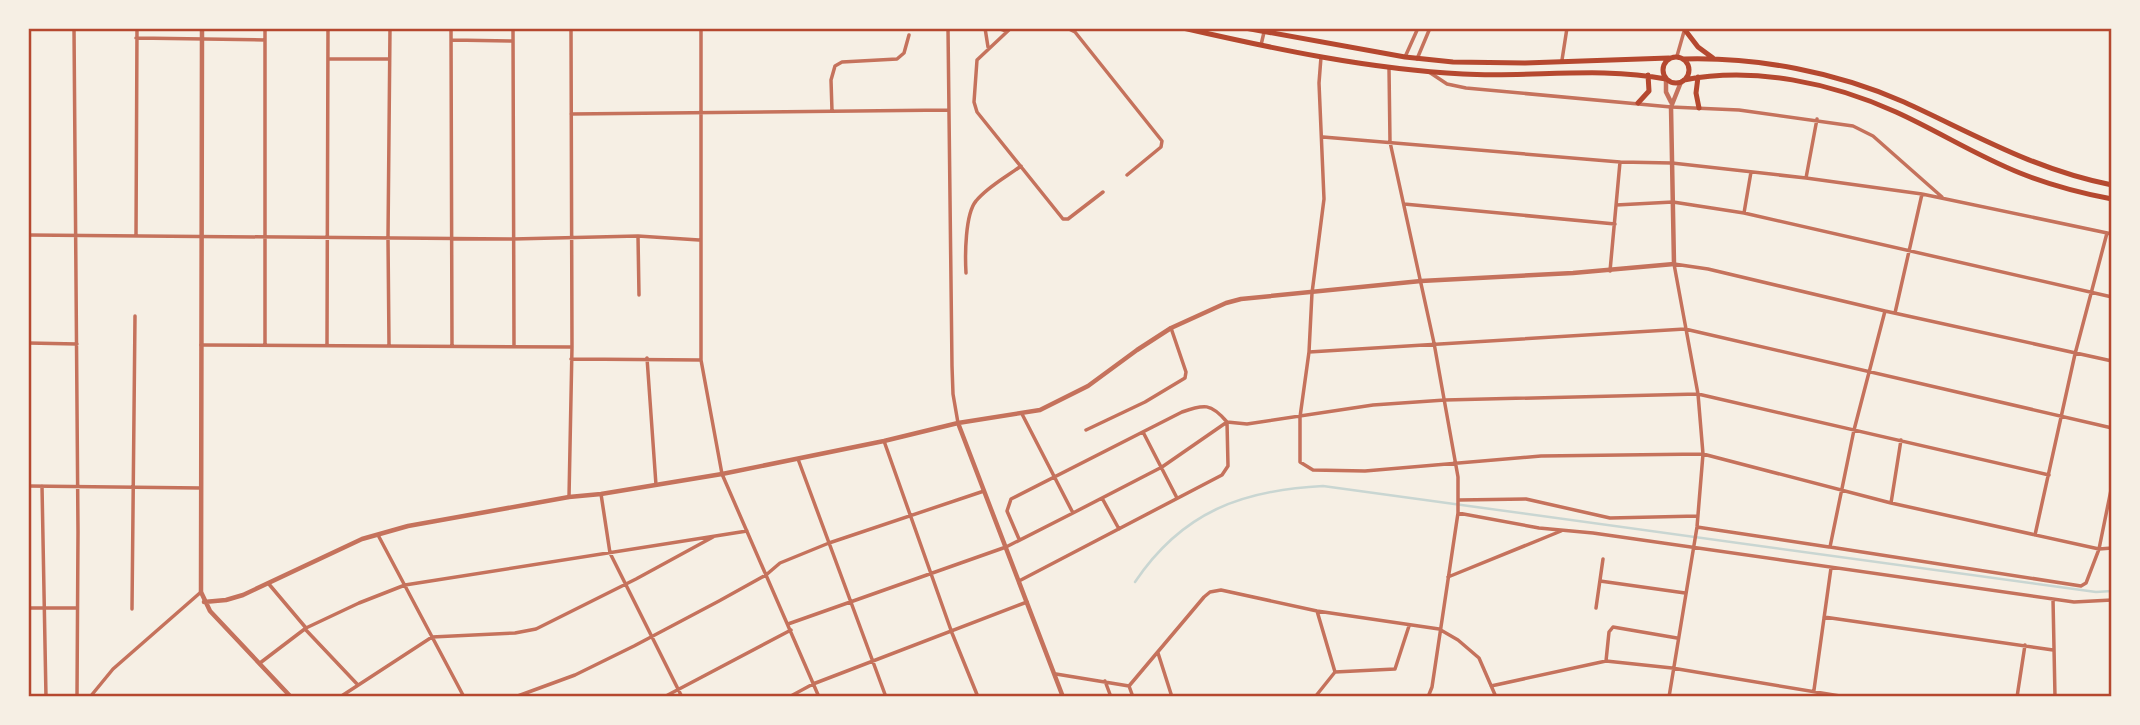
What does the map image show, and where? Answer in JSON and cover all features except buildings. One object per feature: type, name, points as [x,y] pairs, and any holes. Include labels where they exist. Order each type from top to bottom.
[{"type":"main road","points":[[1183,28],[1321,57],[1429,72],[1495,75],[1609,72],[1648,75],[1673,83],[1727,74],[1801,82],[1840,92],[1896,112],[2037,180],[2112,199]]},
{"type":"main road","points":[[1245,28],[1417,59],[1489,64],[1677,56],[1684,60],[1716,59],[1796,69],[1855,84],[1903,102],[2029,162],[2071,176],[2112,185]]},
{"type":"main road","points":[[1685,29],[1698,47],[1716,59]]},
{"type":"main road","points":[[1666,79],[1662,68],[1669,58]]},
{"type":"main road","points":[[1682,81],[1689,70],[1684,60]]},
{"type":"main road","points":[[1638,103],[1649,92],[1648,75]]},
{"type":"main road","points":[[1698,77],[1696,93],[1699,108]]},
{"type":"street","points":[[74,28],[77,697]]},
{"type":"street","points":[[136,28],[136,236]]},
{"type":"street","points":[[202,28],[201,592],[210,611],[291,697]]},
{"type":"street","points":[[265,28],[265,345]]},
{"type":"street","points":[[327,344],[328,28]]},
{"type":"street","points":[[389,344],[390,28]]},
{"type":"street","points":[[451,28],[452,346]]},
{"type":"street","points":[[513,28],[514,346]]},
{"type":"street","points":[[569,497],[572,347],[571,28]]},
{"type":"street","points":[[701,28],[701,360],[722,474],[819,697]]},
{"type":"street","points":[[948,28],[953,385],[958,424],[1063,697]]},
{"type":"street","points":[[985,28],[988,47]]},
{"type":"street","points":[[998,28],[1008,29]]},
{"type":"street","points":[[1068,28],[1075,32],[1162,141],[1161,147],[1126,175]]},
{"type":"street","points":[[1405,57],[1418,28]]},
{"type":"street","points":[[1417,59],[1430,28]]},
{"type":"street","points":[[1562,61],[1567,28]]},
{"type":"street","points":[[1008,29],[977,60],[974,104],[977,112],[1063,219],[1068,219],[1103,192]]},
{"type":"street","points":[[1677,56],[1685,29]]},
{"type":"street","points":[[1261,45],[1264,30]]},
{"type":"street","points":[[832,111],[831,80],[835,66],[842,62],[897,58],[904,53],[909,35]]},
{"type":"street","points":[[136,38],[265,40]]},
{"type":"street","points":[[451,40],[513,41]]},
{"type":"street","points":[[1321,57],[1319,83],[1324,199],[1300,417],[1300,462],[1313,470],[1365,471],[1541,456],[1703,454],[1891,503],[2099,549],[2112,548]]},
{"type":"street","points":[[328,59],[390,59]]},
{"type":"street","points":[[1390,68],[1390,142],[1446,400],[1457,465],[1458,513],[1432,687],[1427,697]]},
{"type":"street","points":[[1429,72],[1447,84],[1466,88],[1671,105],[1853,125],[1865,131],[1944,198]]},
{"type":"street","points":[[1666,79],[1666,92],[1671,105],[1674,264],[1698,394],[1703,454],[1697,527],[1669,697]]},
{"type":"street","points":[[1671,105],[1682,81]]},
{"type":"street","points":[[571,114],[949,110]]},
{"type":"street","points":[[1806,178],[1817,119]]},
{"type":"street","points":[[1323,137],[1620,162],[1672,163],[1806,178],[1922,194],[2110,233],[2075,354],[2035,535]]},
{"type":"street","points":[[1610,271],[1620,162]]},
{"type":"street","points":[[965,273],[973,205],[984,193],[1021,166]]},
{"type":"street","points":[[1744,213],[1751,172]]},
{"type":"street","points":[[1895,313],[1922,194]]},
{"type":"street","points":[[1616,205],[1673,202],[1744,213],[2112,297]]},
{"type":"street","points":[[1404,204],[1615,224]]},
{"type":"street","points":[[28,235],[513,239],[638,236],[699,240]]},
{"type":"street","points":[[638,236],[639,295]]},
{"type":"street","points":[[205,601],[234,598],[377,533],[569,497],[722,474],[958,424],[1041,410],[1088,386],[1171,328],[1241,299],[1421,281],[1610,271],[1674,264],[1707,269],[2112,361]]},
{"type":"street","points":[[1830,547],[1854,430],[1885,311]]},
{"type":"street","points":[[132,609],[135,316]]},
{"type":"street","points":[[1086,430],[1145,402],[1185,378],[1186,372],[1171,328]]},
{"type":"street","points":[[1309,352],[1685,329],[2112,428]]},
{"type":"street","points":[[28,343],[76,344]]},
{"type":"street","points":[[201,345],[572,347]]},
{"type":"street","points":[[648,358],[656,486]]},
{"type":"street","points":[[571,359],[701,360]]},
{"type":"street","points":[[788,624],[1006,547],[1162,467],[1227,422],[1247,424],[1373,405],[1446,400],[1698,394],[2049,475]]},
{"type":"street","points":[[1019,539],[1007,511],[1011,499],[1200,405],[1216,409],[1227,422],[1229,442],[1225,470],[1208,483],[1019,581]]},
{"type":"street","points":[[1023,414],[1073,513]]},
{"type":"street","points":[[1143,432],[1178,499]]},
{"type":"street","points":[[1891,503],[1900,439]]},
{"type":"street","points":[[884,441],[978,697]]},
{"type":"street","points":[[797,459],[886,697]]},
{"type":"street","points":[[1697,527],[2081,586],[2086,583],[2099,549],[2112,485]]},
{"type":"street","points":[[28,486],[201,488]]},
{"type":"street","points":[[42,486],[46,697]]},
{"type":"street","points":[[515,697],[575,675],[766,575],[780,563],[829,543],[984,491]]},
{"type":"street","points":[[601,494],[610,553],[682,697]]},
{"type":"street","points":[[1102,498],[1119,529]]},
{"type":"street","points":[[1459,500],[1526,499],[1610,518],[1698,516]]},
{"type":"street","points":[[1458,513],[2074,602],[2112,600]]},
{"type":"street","points":[[1448,578],[1563,530]]},
{"type":"street","points":[[260,663],[305,629],[405,585],[747,531]]},
{"type":"street","points":[[377,533],[464,697]]},
{"type":"street","points":[[340,697],[432,637],[529,632],[717,535]]},
{"type":"street","points":[[1596,608],[1603,559]]},
{"type":"street","points":[[1813,694],[1831,568]]},
{"type":"street","points":[[1600,581],[1685,593]]},
{"type":"street","points":[[268,583],[305,629],[358,685]]},
{"type":"street","points":[[1129,686],[1204,597],[1215,590],[1221,590],[1318,611],[1439,629],[1458,640],[1479,658],[1496,697]]},
{"type":"street","points":[[90,697],[113,669],[201,592]]},
{"type":"street","points":[[2053,599],[2055,697]]},
{"type":"street","points":[[789,697],[813,684],[873,660],[1027,602]]},
{"type":"street","points":[[28,608],[77,608]]},
{"type":"street","points":[[1318,611],[1335,672]]},
{"type":"street","points":[[1824,617],[2053,650]]},
{"type":"street","points":[[1315,697],[1335,672],[1395,669],[1409,626]]},
{"type":"street","points":[[1605,661],[1610,630],[1613,627],[1677,638]]},
{"type":"street","points":[[664,697],[791,630]]},
{"type":"street","points":[[2017,697],[2025,645]]},
{"type":"street","points":[[1157,653],[1172,697]]},
{"type":"street","points":[[1491,686],[1605,661],[1672,668],[1813,694],[1846,697]]},
{"type":"street","points":[[1056,674],[1129,686]]},
{"type":"street","points":[[1105,681],[1111,697]]},
{"type":"street","points":[[1129,686],[1133,697]]},
{"type":"waterway","points":[[1135,582],[1173,538],[1216,509],[1266,493],[1323,486],[2096,592],[2112,591]]}]
